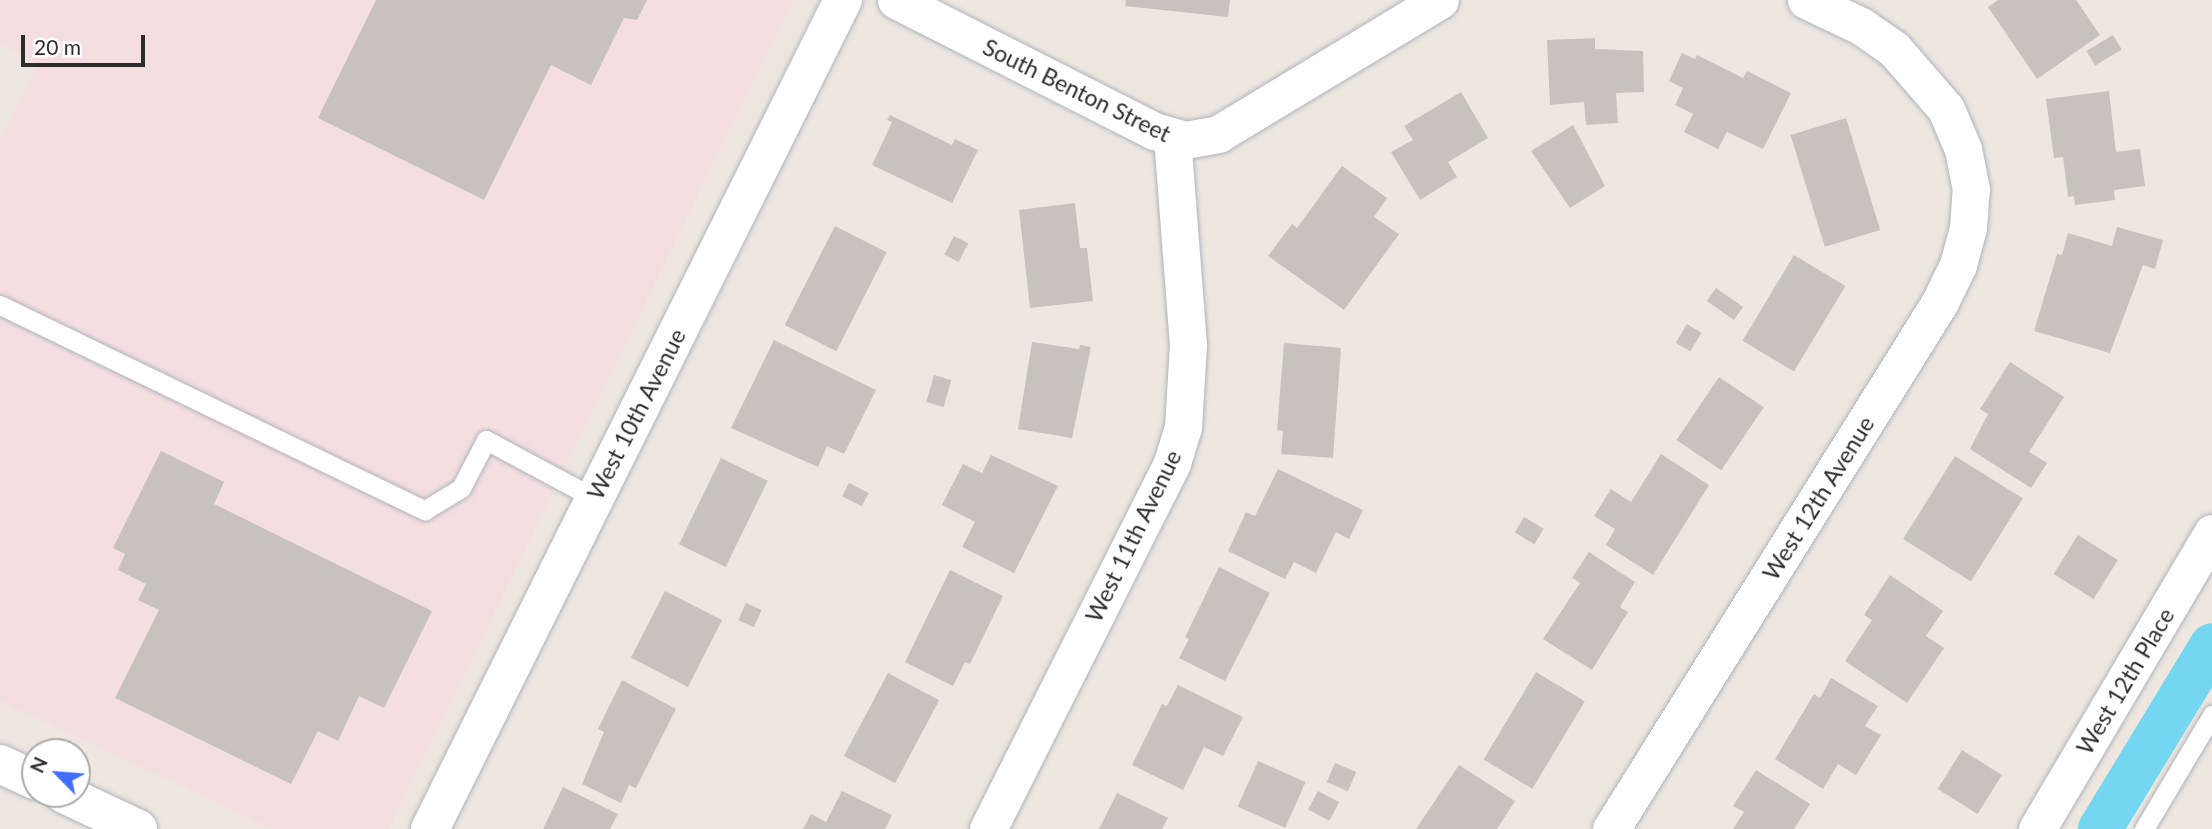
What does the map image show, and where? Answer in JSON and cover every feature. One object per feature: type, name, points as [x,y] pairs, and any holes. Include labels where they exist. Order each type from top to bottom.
[{"type":"main road","name":"West 10th Avenue","points":[[430,829],[594,498],[832,4]]},
{"type":"main road","points":[[0,764],[21,774]]},
{"type":"main road","points":[[91,807],[138,829]]},
{"type":"street","name":"South Benton Street","points":[[896,0],[1172,138],[1218,134],[1440,0]]},
{"type":"street","name":"West 12th Avenue","points":[[1611,829],[1940,302],[1958,265],[1968,228],[1971,189],[1963,149],[1946,108],[1894,49],[1861,26],[1805,0]]},
{"type":"street","name":"West 11th Avenue","points":[[988,829],[1172,463],[1183,428],[1188,345],[1172,138]]},
{"type":"street","name":"West 12th Place","points":[[2037,829],[2212,533]]},
{"type":"lane","points":[[0,305],[425,510],[461,488],[486,440],[594,498]]},
{"type":"lane","points":[[2144,829],[2212,715]]},
{"type":"shaded area","points":[[0,0],[793,0],[389,829],[273,829],[91,744],[91,738],[79,738],[0,701],[0,141],[38,63],[0,44]]},
{"type":"building","points":[[376,0],[647,0],[637,20],[624,18],[591,85],[551,65],[484,200],[318,118]]},
{"type":"building","points":[[1126,0],[1230,0],[1228,17],[1125,6]]},
{"type":"building","points":[[1998,0],[2076,0],[2100,35],[2037,79],[1988,7]]},
{"type":"building","points":[[2113,35],[2122,50],[2095,66],[2086,51]]},
{"type":"building","points":[[1595,38],[1595,49],[1643,51],[1644,92],[1616,93],[1618,123],[1586,125],[1584,102],[1550,105],[1547,40]]},
{"type":"building","points":[[1682,53],[1695,59],[1697,55],[1743,78],[1747,71],[1791,93],[1763,149],[1727,132],[1718,149],[1684,132],[1693,114],[1675,105],[1683,88],[1669,81]]},
{"type":"building","points":[[2109,91],[2116,152],[2140,149],[2145,186],[2114,190],[2115,200],[2075,205],[2074,196],[2068,197],[2063,157],[2054,158],[2046,99]]},
{"type":"building","points":[[1461,92],[1488,138],[1448,162],[1457,177],[1420,200],[1391,152],[1413,140],[1404,126]]},
{"type":"building","points":[[890,115],[952,145],[955,139],[978,150],[952,203],[872,165],[892,122],[887,120]]},
{"type":"building","points":[[1846,118],[1880,230],[1825,247],[1791,135]]},
{"type":"building","points":[[1573,125],[1605,186],[1570,208],[1531,151]]},
{"type":"building","points":[[1342,166],[1387,198],[1374,217],[1399,234],[1344,310],[1268,256],[1292,224],[1297,228]]},
{"type":"building","points":[[1075,203],[1080,248],[1087,248],[1093,301],[1030,308],[1019,210]]},
{"type":"building","points":[[835,226],[887,252],[836,351],[785,325]]},
{"type":"building","points":[[2117,227],[2163,240],[2155,269],[2143,265],[2110,353],[2034,331],[2057,254],[2062,255],[2068,233],[2112,246]]},
{"type":"building","points":[[954,236],[968,243],[959,262],[944,255]]},
{"type":"building","points":[[1794,255],[1845,286],[1794,372],[1742,341]]},
{"type":"building","points":[[1716,288],[1743,307],[1734,320],[1707,301]]},
{"type":"building","points":[[1687,324],[1702,333],[1690,352],[1676,343]]},
{"type":"building","points":[[774,340],[876,390],[844,454],[827,446],[818,467],[731,428]]},
{"type":"building","points":[[1032,342],[1079,349],[1080,345],[1091,347],[1072,438],[1018,429]]},
{"type":"building","points":[[1284,343],[1341,348],[1333,458],[1281,454],[1283,431],[1277,430]]},
{"type":"building","points":[[2010,362],[2064,397],[2029,452],[2047,463],[2031,488],[1970,449],[1988,414],[1980,409]]},
{"type":"building","points":[[934,375],[951,380],[944,407],[926,402]]},
{"type":"building","points":[[1719,377],[1764,407],[1721,470],[1677,440]]},
{"type":"building","points":[[161,451],[224,482],[214,504],[432,611],[384,708],[359,696],[338,741],[318,731],[291,784],[115,698],[159,610],[138,600],[146,584],[118,570],[125,554],[113,548]]},
{"type":"building","points":[[1661,454],[1709,485],[1653,575],[1606,545],[1615,529],[1594,516],[1611,489],[1631,502]]},
{"type":"building","points":[[991,455],[1058,486],[1014,573],[962,547],[975,522],[942,505],[963,464],[982,473]]},
{"type":"building","points":[[1955,456],[2023,498],[1971,582],[1903,539]]},
{"type":"building","points":[[721,458],[768,481],[726,567],[679,544]]},
{"type":"building","points":[[1278,469],[1363,510],[1349,539],[1336,532],[1316,573],[1294,562],[1285,579],[1228,551],[1246,512],[1255,516]]},
{"type":"building","points":[[849,483],[869,493],[862,506],[842,496]]},
{"type":"building","points":[[1524,517],[1544,529],[1534,544],[1515,532]]},
{"type":"building","points":[[2078,535],[2118,560],[2093,599],[2054,574]]},
{"type":"building","points":[[1589,552],[1635,582],[1620,607],[1628,612],[1592,670],[1543,639],[1580,583],[1572,578]]},
{"type":"building","points":[[1219,567],[1270,593],[1225,681],[1179,658],[1189,639],[1185,637]]},
{"type":"building","points":[[950,570],[1003,596],[970,664],[965,662],[953,686],[905,662]]},
{"type":"building","points":[[1890,575],[1943,611],[1926,636],[1944,648],[1907,703],[1845,661],[1872,620],[1864,615]]},
{"type":"building","points":[[665,591],[722,620],[688,687],[631,658]]},
{"type":"building","points":[[746,603],[762,610],[754,627],[738,620]]},
{"type":"building","points":[[1536,672],[1585,701],[1532,789],[1483,759]]},
{"type":"building","points":[[888,673],[939,700],[895,783],[844,756]]},
{"type":"building","points":[[1831,678],[1878,706],[1865,726],[1881,735],[1856,775],[1838,764],[1823,789],[1775,759],[1814,694],[1820,698]]},
{"type":"building","points":[[622,680],[676,709],[636,788],[629,785],[621,803],[582,784],[604,732],[598,729]]},
{"type":"building","points":[[1178,685],[1243,717],[1223,756],[1204,747],[1183,790],[1132,765],[1162,704],[1167,706]]},
{"type":"building","points":[[1962,750],[2002,775],[1977,814],[1938,789]]},
{"type":"building","points":[[1258,761],[1306,782],[1285,828],[1238,807]]},
{"type":"building","points":[[1335,763],[1356,772],[1348,791],[1327,782]]},
{"type":"building","points":[[1459,765],[1515,801],[1497,829],[1416,829]]},
{"type":"building","points":[[1756,770],[1810,804],[1794,829],[1733,829],[1744,812],[1733,806]]},
{"type":"building","points":[[563,787],[618,814],[610,829],[543,829]]},
{"type":"building","points":[[842,791],[892,815],[885,829],[803,829],[811,814],[826,822]]},
{"type":"building","points":[[1318,791],[1339,802],[1329,821],[1308,810]]},
{"type":"building","points":[[1117,793],[1168,818],[1162,829],[1099,829]]},
{"type":"waterway","points":[[2100,829],[2212,645]]}]
